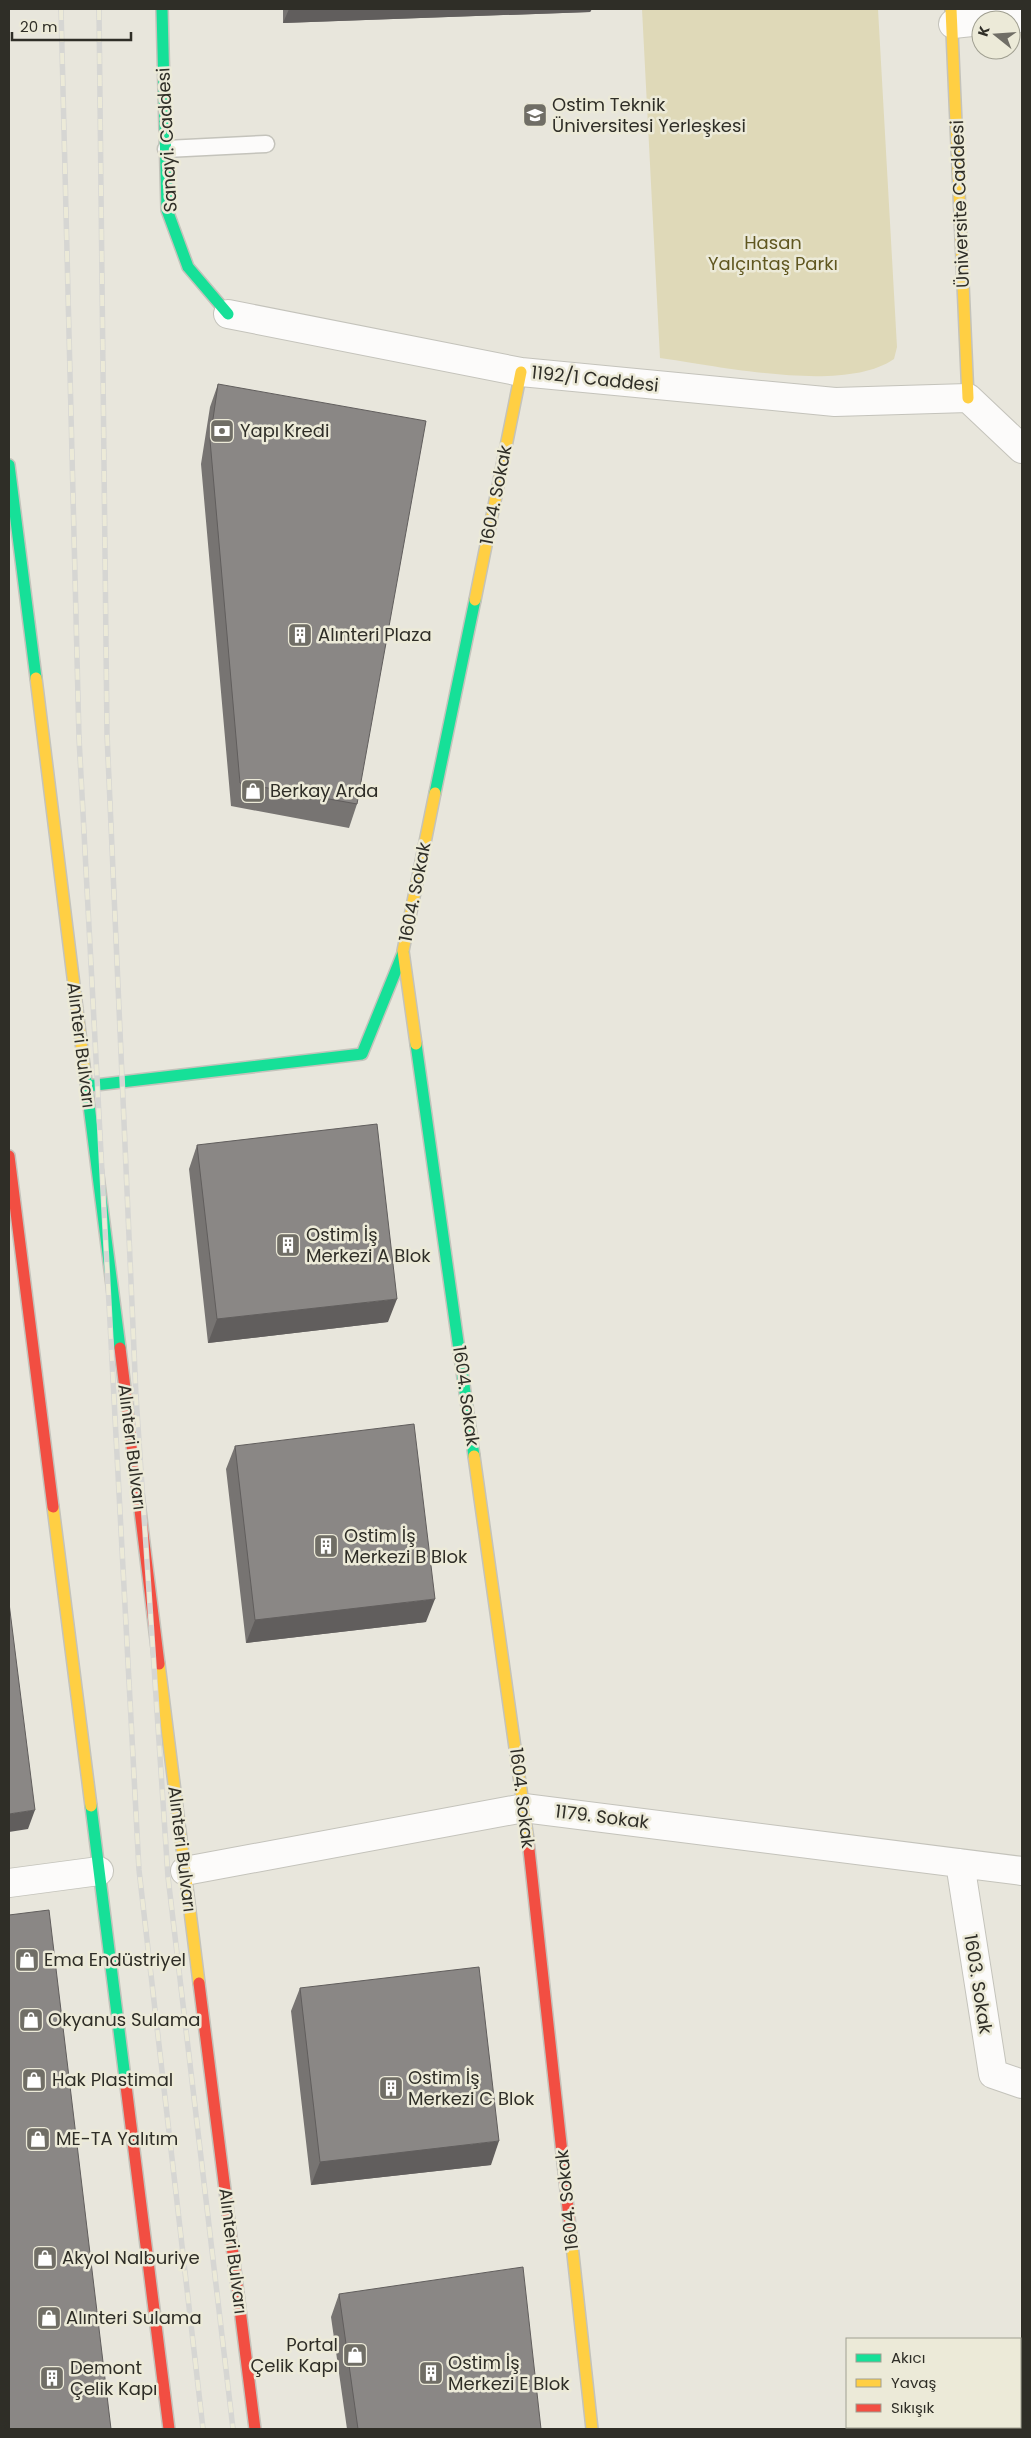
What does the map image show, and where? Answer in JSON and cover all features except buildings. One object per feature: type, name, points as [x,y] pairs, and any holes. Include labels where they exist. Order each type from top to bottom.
[{"type":"main road","name":"Sanayi. Caddesi","points":[[162,9],[167,210],[188,267],[228,314]]},
{"type":"main road","name":"Üniversite Caddesi","points":[[952,16],[968,398]]},
{"type":"main road","name":"1604. Sokak","points":[[521,372],[403,951],[524,1808],[592,2429]]},
{"type":"main road","name":"Alınteri Bulvarı","points":[[9,464],[255,2429]]},
{"type":"main road","points":[[87,1086],[362,1054],[403,951]]},
{"type":"main road","points":[[9,1156],[170,2429]]},
{"type":"street","points":[[952,16],[971,19]]},
{"type":"street","name":"1192/1 Caddesi","points":[[228,314],[521,372],[835,402],[968,398]]},
{"type":"street","points":[[968,398],[1022,449]]},
{"type":"street","name":"1179. Sokak","points":[[185,1871],[524,1808],[1022,1871]]},
{"type":"street","name":"1603. Sokak","points":[[960,1863],[993,2074],[1022,2084]]},
{"type":"street","points":[[9,1883],[99,1872]]},
{"type":"lane","points":[[166,149],[266,144]]},
{"type":"green space","name":"Hasan Yalçıntaş Parkı","points":[[642,9],[878,9],[897,347],[894,359],[872,369],[845,375],[814,376],[780,375],[660,358]]},
{"type":"railway","points":[[61,9],[79,738],[139,1870],[203,2429]]},
{"type":"railway","points":[[99,9],[107,734],[136,1396],[168,1877],[233,2429]]},
{"type":"traffic: fast","points":[[162,9],[167,210],[188,267],[228,314]]},
{"type":"traffic: fast","points":[[9,465],[36,678]]},
{"type":"traffic: fast","points":[[435,793],[475,600]]},
{"type":"traffic: fast","points":[[87,1086],[362,1054],[403,953]]},
{"type":"traffic: fast","points":[[416,1044],[474,1456]]},
{"type":"traffic: fast","points":[[84,1066],[120,1348]]},
{"type":"traffic: fast","points":[[91,1806],[126,2086]]},
{"type":"traffic: slow","points":[[951,9],[968,398]]},
{"type":"traffic: slow","points":[[475,600],[521,372]]},
{"type":"traffic: slow","points":[[36,678],[84,1066]]},
{"type":"traffic: slow","points":[[416,1044],[403,951],[435,793]]},
{"type":"traffic: slow","points":[[474,1456],[528,1840]]},
{"type":"traffic: slow","points":[[53,1507],[91,1806]]},
{"type":"traffic: slow","points":[[159,1664],[199,1983]]},
{"type":"traffic: slow","points":[[571,2236],[592,2429]]},
{"type":"traffic: jam","points":[[9,1156],[53,1507]]},
{"type":"traffic: jam","points":[[120,1348],[159,1664]]},
{"type":"traffic: jam","points":[[528,1840],[571,2236]]},
{"type":"traffic: jam","points":[[199,1983],[255,2429]]},
{"type":"traffic: jam","points":[[126,2086],[169,2429]]},
{"type":"place","name":"Ostim Teknik Üniversitesi Yerleşkesi","points":[[535,115]]},
{"type":"place","name":"Yapı Kredi","points":[[222,431]]},
{"type":"place","name":"Alınteri Plaza","points":[[300,635]]},
{"type":"place","name":"Berkay Arda","points":[[253,791]]},
{"type":"place","name":"Ostim İş Merkezi A Blok","points":[[288,1245]]},
{"type":"place","name":"Ostim İş Merkezi B Blok","points":[[326,1546]]},
{"type":"place","name":"Ema Endüstriyel","points":[[27,1960]]},
{"type":"place","name":"Okyanus Sulama","points":[[31,2020]]},
{"type":"place","name":"Hak Plastimal","points":[[34,2080]]},
{"type":"place","name":"Ostim İş Merkezi C Blok","points":[[391,2088]]},
{"type":"place","name":"ME-TA Yalıtım","points":[[38,2139]]},
{"type":"place","name":"Akyol Nalburiye","points":[[45,2258]]},
{"type":"place","name":"Alınteri Sulama","points":[[49,2318]]},
{"type":"place","name":"Portal Çelik Kapı","points":[[355,2355]]},
{"type":"place","name":"Ostim İş Merkezi E Blok","points":[[431,2373]]},
{"type":"place","name":"Demont Çelik Kapı","points":[[52,2378]]}]
